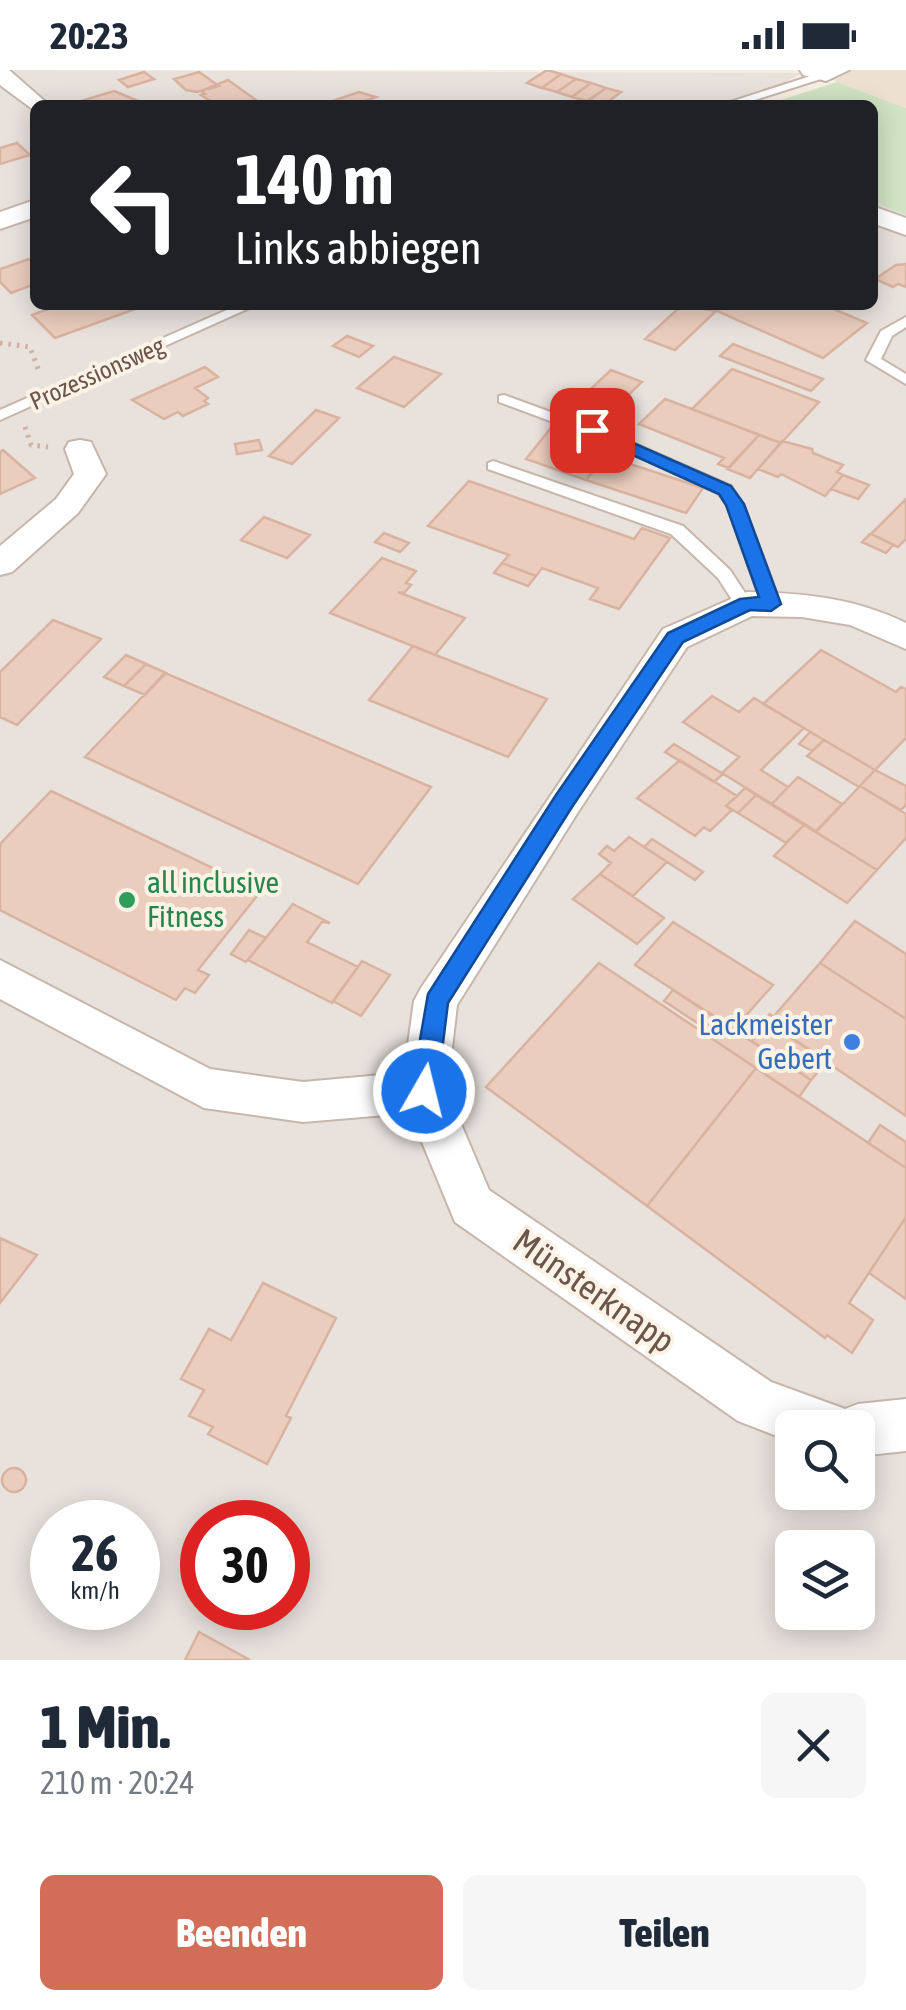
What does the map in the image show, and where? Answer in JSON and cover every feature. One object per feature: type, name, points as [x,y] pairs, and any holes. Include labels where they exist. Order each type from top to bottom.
[{"type":"street","points":[[0,74],[31,100]]},
{"type":"street","points":[[0,220],[30,210]]},
{"type":"street","points":[[878,218],[906,226]]},
{"type":"street","points":[[0,564],[68,506],[90,474],[80,449]]},
{"type":"street","points":[[0,978],[204,1088],[304,1102],[424,1091],[436,1001],[564,801],[676,638],[758,604],[858,614],[906,637]]},
{"type":"street","name":"Münsterknapp","points":[[424,1091],[472,1206],[756,1404],[775,1410]]},
{"type":"street","points":[[875,1428],[906,1425]]},
{"type":"lane","points":[[741,100],[825,71]]},
{"type":"lane","name":"Prozessionsweg","points":[[0,416],[238,310]]},
{"type":"lane","points":[[906,320],[886,334],[872,360],[906,380]]},
{"type":"lane","points":[[504,399],[618,440],[725,490],[735,504],[758,604]]},
{"type":"lane","points":[[494,466],[677,530],[758,604]]},
{"type":"path","points":[[0,343],[30,347],[44,397]]},
{"type":"path","points":[[24,406],[25,436],[31,445],[80,449]]},
{"type":"shaded area","points":[[0,70],[802,73],[751,100],[30,100],[30,310],[878,310],[878,204],[906,215],[906,1660],[0,1660]]},
{"type":"shaded area","points":[[820,70],[906,70],[906,108],[837,82]]},
{"type":"green space","points":[[837,82],[906,108],[906,215],[878,204],[878,100],[781,100]]},
{"type":"building","points":[[547,70],[561,74],[542,88],[527,83]]},
{"type":"building","points":[[144,72],[154,79],[128,87],[119,80]]},
{"type":"building","points":[[199,72],[219,86],[197,92],[186,90],[174,79]]},
{"type":"building","points":[[561,74],[576,79],[557,92],[542,88]]},
{"type":"building","points":[[576,79],[591,83],[572,97],[557,92]]},
{"type":"building","points":[[228,80],[256,100],[208,100],[201,91]]},
{"type":"building","points":[[591,83],[606,88],[588,100],[572,97]]},
{"type":"building","points":[[606,88],[621,92],[611,100],[590,100]]},
{"type":"building","points":[[114,91],[136,100],[84,100]]},
{"type":"building","points":[[359,92],[376,97],[368,100],[335,100]]},
{"type":"building","points":[[17,143],[30,155],[0,164],[0,148]]},
{"type":"building","points":[[30,259],[30,286],[11,293],[0,282],[0,269]]},
{"type":"building","points":[[906,264],[906,287],[893,287],[878,280],[896,265]]},
{"type":"building","points":[[46,310],[132,310],[55,338],[32,315]]},
{"type":"building","points":[[677,310],[716,311],[675,350],[645,339]]},
{"type":"building","points":[[715,310],[836,310],[867,323],[823,358]]},
{"type":"building","points":[[347,336],[373,346],[359,357],[333,346]]},
{"type":"building","points":[[733,344],[823,379],[811,391],[720,356]]},
{"type":"building","points":[[394,357],[441,374],[404,407],[357,388]]},
{"type":"building","points":[[205,367],[218,377],[195,388],[208,398],[204,401],[208,404],[183,416],[178,412],[164,419],[132,400]]},
{"type":"building","points":[[732,369],[819,402],[781,443],[692,409]]},
{"type":"building","points":[[611,370],[642,382],[596,426],[565,413]]},
{"type":"building","points":[[665,399],[759,435],[729,468],[718,464],[724,458],[639,424]]},
{"type":"building","points":[[316,410],[339,418],[292,464],[269,456]]},
{"type":"building","points":[[554,424],[615,444],[586,480],[526,459]]},
{"type":"building","points":[[759,435],[781,443],[750,478],[727,469]]},
{"type":"building","points":[[259,440],[262,450],[237,454],[235,444]]},
{"type":"building","points":[[782,441],[812,449],[813,453],[843,465],[837,472],[843,475],[825,496],[781,474],[778,477],[758,469]]},
{"type":"building","points":[[3,450],[35,478],[0,494],[0,452]]},
{"type":"building","points":[[605,456],[703,488],[686,513],[586,480]]},
{"type":"building","points":[[843,475],[869,485],[858,499],[831,489]]},
{"type":"building","points":[[469,481],[634,539],[642,528],[670,538],[619,609],[590,599],[598,588],[542,568],[536,576],[502,563],[509,555],[428,526]]},
{"type":"building","points":[[906,499],[906,539],[898,547],[871,534]]},
{"type":"building","points":[[264,517],[310,535],[287,558],[241,540]]},
{"type":"building","points":[[384,533],[409,543],[400,552],[375,542]]},
{"type":"building","points":[[870,534],[893,545],[886,553],[862,542]]},
{"type":"building","points":[[382,558],[416,571],[406,583],[411,585],[404,593],[398,592],[465,618],[435,655],[330,613]]},
{"type":"building","points":[[502,563],[536,576],[528,586],[494,573]]},
{"type":"building","points":[[53,620],[101,639],[17,725],[0,717],[0,672]]},
{"type":"building","points":[[413,646],[547,699],[508,757],[369,700]]},
{"type":"building","points":[[821,650],[896,692],[901,687],[906,689],[906,738],[875,770],[763,704]]},
{"type":"building","points":[[126,655],[146,664],[124,686],[104,677]]},
{"type":"building","points":[[146,664],[166,673],[145,695],[124,686]]},
{"type":"building","points":[[165,673],[431,787],[358,884],[85,757]]},
{"type":"building","points":[[712,696],[739,712],[754,698],[804,728],[761,770],[788,787],[772,804],[722,773],[739,757],[683,722]]},
{"type":"building","points":[[810,732],[824,740],[812,751],[799,744]]},
{"type":"building","points":[[824,740],[875,770],[859,787],[807,756]]},
{"type":"building","points":[[674,744],[723,774],[714,782],[665,752]]},
{"type":"building","points":[[680,760],[737,796],[726,806],[732,810],[710,831],[704,827],[695,836],[637,798]]},
{"type":"building","points":[[875,770],[906,786],[906,805],[901,810],[860,786]]},
{"type":"building","points":[[798,777],[842,804],[816,831],[772,804]]},
{"type":"building","points":[[860,786],[906,814],[906,838],[877,870],[816,832]]},
{"type":"building","points":[[745,788],[756,795],[738,813],[726,806]]},
{"type":"building","name":"all inclusive Fitness","points":[[51,791],[261,891],[198,970],[209,975],[195,993],[185,988],[176,1000],[0,910],[0,844]]},
{"type":"building","points":[[756,795],[804,825],[786,843],[738,813]]},
{"type":"building","points":[[804,825],[877,870],[847,903],[774,856]]},
{"type":"building","points":[[629,837],[667,862],[633,896],[600,874],[611,863],[599,854],[607,846],[614,851]]},
{"type":"building","points":[[652,839],[703,872],[695,880],[644,847]]},
{"type":"building","points":[[600,874],[664,918],[637,944],[573,899]]},
{"type":"building","points":[[293,904],[330,923],[322,922],[307,942],[358,967],[332,1003],[248,960]]},
{"type":"building","points":[[855,921],[906,954],[906,1019],[820,963]]},
{"type":"building","points":[[673,922],[773,985],[734,1029],[635,965]]},
{"type":"building","points":[[249,930],[266,938],[246,962],[231,954]]},
{"type":"building","points":[[362,961],[390,975],[361,1016],[333,1001]]},
{"type":"building","points":[[599,963],[756,1068],[647,1206],[486,1087]]},
{"type":"building","name":"Lackmeister Gebert","points":[[820,963],[906,1019],[906,1116],[765,1020],[770,1014],[773,1017]]},
{"type":"building","points":[[673,990],[714,1017],[705,1028],[664,1001]]},
{"type":"building","points":[[714,1017],[811,1080],[799,1097],[702,1032]]},
{"type":"building","points":[[768,1022],[827,1061],[811,1080],[752,1041]]},
{"type":"building","points":[[756,1068],[906,1168],[906,1217],[849,1303],[873,1320],[852,1353],[827,1335],[825,1338],[647,1206]]},
{"type":"building","points":[[880,1125],[906,1142],[906,1168],[868,1143]]},
{"type":"building","points":[[906,1217],[906,1299],[869,1273]]},
{"type":"building","points":[[0,1238],[37,1255],[0,1303]]},
{"type":"building","points":[[263,1283],[336,1318],[286,1416],[291,1418],[267,1464],[208,1434],[213,1427],[189,1416],[204,1390],[181,1379],[209,1329],[231,1340]]},
{"type":"building","points":[[14,1468],[26,1480],[14,1492],[2,1480]]},
{"type":"building","points":[[199,1632],[250,1660],[185,1660]]},
{"type":"place","name":"all inclusive Fitness","points":[[127,900]]},
{"type":"place","name":"Lackmeister Gebert","points":[[852,1042]]},
{"type":"route","points":[[424,1091],[436,1001],[564,801],[676,638],[708,619],[747,604],[771,604],[735,504],[725,490],[592,430]]}]
